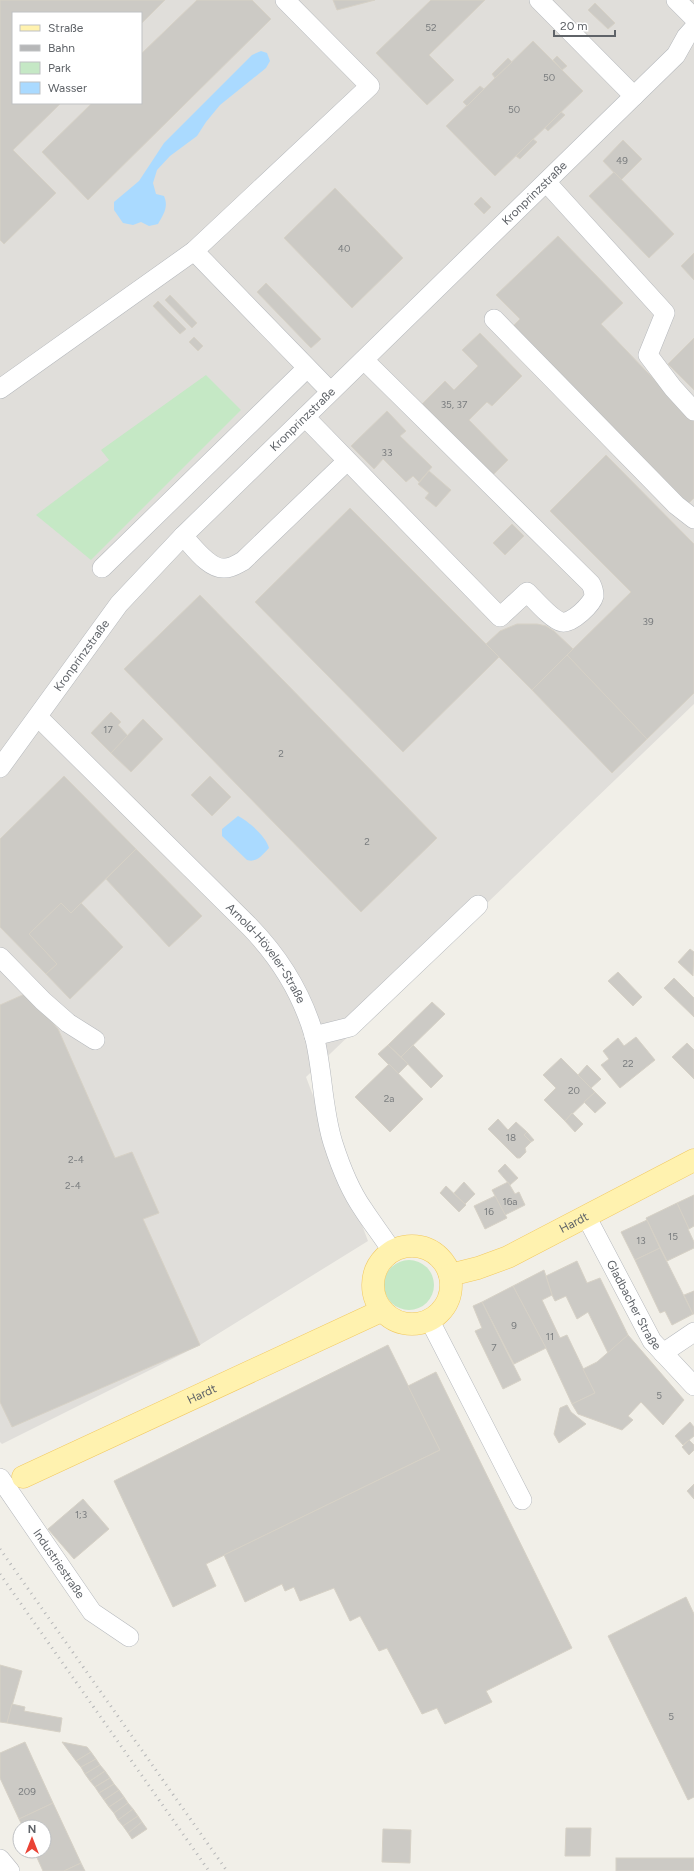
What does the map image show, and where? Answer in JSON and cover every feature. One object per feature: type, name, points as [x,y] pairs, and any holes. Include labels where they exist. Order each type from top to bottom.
[{"type":"main road","name":"Hardt","points":[[450,1275],[478,1268],[508,1257],[694,1160]]},
{"type":"main road","points":[[415,1246],[427,1249],[437,1255],[445,1264],[450,1275],[450,1296],[446,1306],[430,1321],[412,1325],[404,1324],[388,1317],[381,1311],[373,1296],[373,1278],[379,1263],[392,1251],[403,1247],[415,1246]]},
{"type":"main road","name":"Hardt","points":[[23,1476],[381,1311]]},
{"type":"street","points":[[0,389],[194,251],[370,86],[285,0]]},
{"type":"street","points":[[539,0],[634,96]]},
{"type":"street","points":[[676,0],[694,18]]},
{"type":"street","name":"Kronprinzstraße","points":[[0,768],[119,604],[184,536],[330,392],[676,55],[686,37],[694,28]]},
{"type":"street","name":"Kronprinzstraße","points":[[676,55],[694,48]]},
{"type":"street","points":[[546,183],[664,313],[648,355],[673,388],[694,411]]},
{"type":"street","points":[[194,251],[330,392]]},
{"type":"street","points":[[494,320],[676,505],[694,519]]},
{"type":"street","points":[[305,417],[500,617],[527,592],[556,619],[566,623],[573,620],[592,601],[594,589],[591,584],[364,360]]},
{"type":"street","points":[[102,568],[308,368]]},
{"type":"street","points":[[184,536],[215,566],[224,569],[232,567],[243,561],[347,461]]},
{"type":"street","name":"Arnold-Höveler-Straße","points":[[38,717],[269,946],[302,1001],[314,1036],[333,1142],[345,1177],[362,1208],[392,1251]]},
{"type":"street","points":[[314,1036],[350,1027],[478,905]]},
{"type":"street","points":[[0,957],[43,1001],[68,1023],[95,1040]]},
{"type":"street","name":"Gladbacher Straße","points":[[586,1216],[652,1341],[694,1386]]},
{"type":"street","points":[[430,1321],[522,1500]]},
{"type":"street","points":[[663,1353],[694,1332]]},
{"type":"street","name":"Industriestraße","points":[[0,1478],[92,1612],[129,1637]]},
{"type":"street","points":[[0,1859],[10,1871]]},
{"type":"shaded area","points":[[0,0],[694,0],[694,704],[306,1077],[368,1241],[200,1345],[2,1444],[0,1442]]},
{"type":"green space","points":[[206,375],[241,410],[91,560],[36,515],[109,460],[101,450]]},
{"type":"green space","points":[[409,1260],[419,1262],[427,1267],[432,1275],[434,1285],[432,1295],[427,1303],[419,1308],[409,1310],[399,1308],[391,1303],[386,1295],[384,1285],[386,1275],[391,1267],[399,1262]]},
{"type":"water","points":[[261,51],[267,53],[270,61],[266,68],[220,105],[197,136],[170,156],[157,170],[153,183],[156,194],[164,196],[166,204],[165,211],[158,224],[149,226],[141,222],[133,225],[123,223],[114,210],[114,202],[139,181],[164,143],[252,55]]},
{"type":"water","points":[[238,816],[247,821],[256,829],[267,843],[269,848],[257,859],[251,861],[247,860],[222,836],[222,829]]},
{"type":"building","points":[[0,0],[165,0],[142,23],[142,12],[12,12],[12,104],[60,104],[13,150],[56,193],[4,244],[0,240]]},
{"type":"building","points":[[197,0],[252,0],[271,19],[88,200],[42,152],[91,104],[142,104],[142,53]]},
{"type":"building","points":[[333,0],[375,0],[337,10]]},
{"type":"building","points":[[431,0],[485,0],[429,55],[454,80],[427,105],[376,53]]},
{"type":"building","points":[[595,3],[615,23],[608,29],[588,10]]},
{"type":"building","points":[[533,41],[583,91],[495,176],[446,126]]},
{"type":"building","points":[[557,56],[567,66],[562,70],[553,60]]},
{"type":"building","points":[[508,58],[512,62],[495,78],[492,74]]},
{"type":"building","points":[[480,86],[484,89],[467,106],[463,102]]},
{"type":"building","points":[[561,112],[565,115],[548,131],[545,128]]},
{"type":"building","points":[[533,139],[537,142],[520,159],[516,156]]},
{"type":"building","points":[[623,140],[642,159],[621,180],[603,161]]},
{"type":"building","points":[[614,172],[674,234],[649,258],[589,196]]},
{"type":"building","points":[[335,188],[403,258],[352,308],[284,238]]},
{"type":"building","points":[[481,197],[491,207],[484,214],[474,204]]},
{"type":"building","points":[[558,236],[623,303],[601,324],[694,421],[694,498],[685,507],[512,327],[520,319],[496,295]]},
{"type":"building","points":[[694,253],[694,280],[681,266]]},
{"type":"building","points":[[266,283],[321,339],[311,348],[257,292]]},
{"type":"building","points":[[170,295],[197,323],[192,328],[165,300]]},
{"type":"building","points":[[158,301],[186,329],[180,334],[153,306]]},
{"type":"building","points":[[480,333],[522,376],[492,406],[487,402],[469,420],[508,460],[490,478],[420,406],[445,381],[454,390],[478,366],[462,350]]},
{"type":"building","points":[[194,337],[203,346],[198,351],[189,342]]},
{"type":"building","points":[[694,338],[694,390],[668,364]]},
{"type":"building","points":[[387,411],[406,431],[400,436],[432,467],[419,482],[413,476],[406,482],[383,459],[374,469],[351,446]]},
{"type":"building","points":[[606,455],[694,544],[694,693],[647,739],[567,655],[631,592],[550,511]]},
{"type":"building","points":[[429,471],[451,490],[436,507],[425,498],[429,493],[418,484]]},
{"type":"building","points":[[350,508],[499,657],[403,752],[255,602]]},
{"type":"building","points":[[512,524],[524,536],[505,555],[493,543]]},
{"type":"building","points":[[200,595],[437,838],[361,912],[124,669]]},
{"type":"building","points":[[517,624],[537,624],[546,626],[554,631],[573,649],[532,690],[486,644],[500,631]]},
{"type":"building","points":[[567,655],[647,739],[612,773],[532,690]]},
{"type":"building","points":[[111,712],[121,722],[118,725],[128,736],[111,753],[91,733]]},
{"type":"building","points":[[143,719],[163,739],[131,772],[111,753]]},
{"type":"building","points":[[64,776],[136,849],[71,913],[61,903],[29,934],[57,964],[46,974],[0,927],[0,839]]},
{"type":"building","points":[[210,776],[231,797],[212,816],[191,795]]},
{"type":"building","points":[[136,849],[202,916],[169,947],[106,879]]},
{"type":"building","points":[[61,903],[71,913],[81,903],[123,947],[70,999],[46,974],[57,964],[29,934]]},
{"type":"building","points":[[690,949],[694,952],[693,976],[678,962]]},
{"type":"building","points":[[618,972],[642,997],[633,1006],[608,981]]},
{"type":"building","points":[[674,978],[694,998],[694,1017],[664,988]]},
{"type":"building","points":[[27,993],[58,1029],[115,1158],[132,1152],[159,1213],[143,1219],[200,1345],[12,1427],[0,1402],[0,1005]]},
{"type":"building","points":[[432,1002],[445,1014],[401,1057],[388,1045]]},
{"type":"building","points":[[636,1037],[655,1060],[620,1088],[601,1065],[609,1059],[603,1051],[618,1038],[624,1046]]},
{"type":"building","points":[[687,1043],[694,1050],[694,1079],[672,1057]]},
{"type":"building","points":[[388,1045],[408,1064],[398,1074],[378,1054]]},
{"type":"building","points":[[413,1045],[443,1076],[431,1088],[401,1057]]},
{"type":"building","points":[[561,1058],[595,1092],[565,1121],[544,1100],[556,1088],[543,1075]]},
{"type":"building","points":[[389,1064],[423,1099],[390,1132],[355,1097]]},
{"type":"building","points":[[587,1065],[601,1079],[591,1088],[578,1075]]},
{"type":"building","points":[[595,1092],[606,1103],[595,1113],[584,1102]]},
{"type":"building","points":[[572,1113],[583,1124],[575,1132],[565,1121]]},
{"type":"building","points":[[498,1119],[508,1130],[516,1122],[527,1132],[524,1135],[531,1142],[525,1148],[526,1152],[520,1158],[517,1158],[488,1129]]},
{"type":"building","points":[[527,1132],[534,1140],[531,1142],[524,1135]]},
{"type":"building","points":[[505,1164],[518,1178],[510,1185],[498,1171]]},
{"type":"building","points":[[464,1182],[475,1194],[465,1204],[454,1193]]},
{"type":"building","points":[[508,1182],[515,1194],[519,1192],[525,1205],[505,1215],[492,1190]]},
{"type":"building","points":[[446,1186],[466,1205],[459,1212],[440,1193]]},
{"type":"building","points":[[694,1195],[694,1226],[689,1229],[677,1203]]},
{"type":"building","points":[[495,1196],[507,1218],[485,1229],[474,1206]]},
{"type":"building","points":[[677,1203],[694,1242],[694,1248],[667,1261],[646,1218]]},
{"type":"building","points":[[647,1220],[660,1248],[635,1260],[621,1232]]},
{"type":"building","points":[[660,1248],[693,1314],[672,1325],[665,1311],[660,1313],[635,1260]]},
{"type":"building","points":[[577,1261],[587,1283],[600,1278],[628,1335],[608,1353],[588,1312],[577,1319],[566,1296],[555,1301],[552,1295],[546,1276]]},
{"type":"building","points":[[544,1270],[552,1295],[542,1300],[560,1338],[567,1335],[595,1393],[572,1404],[546,1348],[513,1286]]},
{"type":"building","points":[[513,1286],[546,1348],[514,1364],[482,1302]]},
{"type":"building","points":[[694,1291],[694,1314],[693,1314],[684,1295]]},
{"type":"building","points":[[482,1302],[521,1380],[503,1389],[475,1331],[482,1328],[473,1306]]},
{"type":"building","points":[[628,1335],[684,1400],[663,1425],[641,1402],[628,1416],[633,1420],[622,1430],[578,1414],[572,1404],[595,1393],[583,1369],[597,1362]]},
{"type":"building","points":[[388,1345],[440,1450],[206,1564],[216,1586],[173,1607],[114,1481]]},
{"type":"building","points":[[436,1372],[572,1648],[486,1691],[492,1702],[445,1724],[437,1708],[422,1714],[387,1648],[379,1651],[360,1616],[350,1621],[334,1588],[300,1601],[294,1587],[285,1591],[282,1584],[245,1602],[224,1555],[440,1450],[408,1386]]},
{"type":"building","points":[[567,1405],[571,1412],[586,1424],[559,1443],[554,1434],[560,1408]]},
{"type":"building","points":[[690,1422],[694,1427],[694,1436],[683,1445],[675,1436]]},
{"type":"building","points":[[689,1440],[694,1445],[694,1450],[689,1455],[682,1447]]},
{"type":"building","points":[[694,1484],[694,1499],[687,1491]]},
{"type":"building","points":[[83,1499],[109,1529],[74,1559],[48,1529]]},
{"type":"building","points":[[686,1597],[694,1614],[694,1797],[688,1800],[608,1636]]},
{"type":"building","points":[[0,1665],[22,1671],[7,1723],[0,1722]]},
{"type":"building","points":[[12,1704],[25,1707],[24,1711],[62,1718],[60,1732],[7,1723]]},
{"type":"building","points":[[25,1742],[53,1803],[19,1819],[0,1778],[0,1753]]},
{"type":"building","points":[[62,1742],[87,1747],[91,1752],[76,1761]]},
{"type":"building","points":[[91,1752],[96,1759],[81,1767],[76,1761]]},
{"type":"building","points":[[96,1759],[100,1765],[85,1774],[81,1767]]},
{"type":"building","points":[[100,1765],[105,1771],[90,1781],[85,1774]]},
{"type":"building","points":[[105,1771],[110,1778],[95,1787],[90,1781]]},
{"type":"building","points":[[110,1778],[114,1784],[99,1793],[95,1787]]},
{"type":"building","points":[[114,1784],[119,1790],[104,1800],[99,1793]]},
{"type":"building","points":[[119,1790],[124,1797],[109,1807],[104,1800]]},
{"type":"building","points":[[124,1797],[128,1803],[114,1813],[109,1807]]},
{"type":"building","points":[[53,1803],[81,1863],[64,1871],[43,1871],[38,1859],[52,1859],[52,1819],[19,1819]]},
{"type":"building","points":[[128,1803],[133,1809],[118,1820],[114,1813]]},
{"type":"building","points":[[133,1809],[138,1816],[123,1826],[118,1820]]},
{"type":"building","points":[[138,1816],[142,1822],[128,1833],[123,1826]]},
{"type":"building","points":[[142,1822],[147,1829],[132,1839],[128,1833]]},
{"type":"building","points":[[566,1828],[591,1828],[590,1856],[565,1856]]},
{"type":"building","points":[[383,1829],[411,1830],[410,1863],[382,1862]]},
{"type":"building","points":[[616,1858],[694,1858],[694,1871],[616,1871]]},
{"type":"building","points":[[81,1863],[85,1871],[64,1871]]},
{"type":"railway","points":[[0,1549],[227,1871]]},
{"type":"railway","points":[[0,1574],[209,1871]]}]
